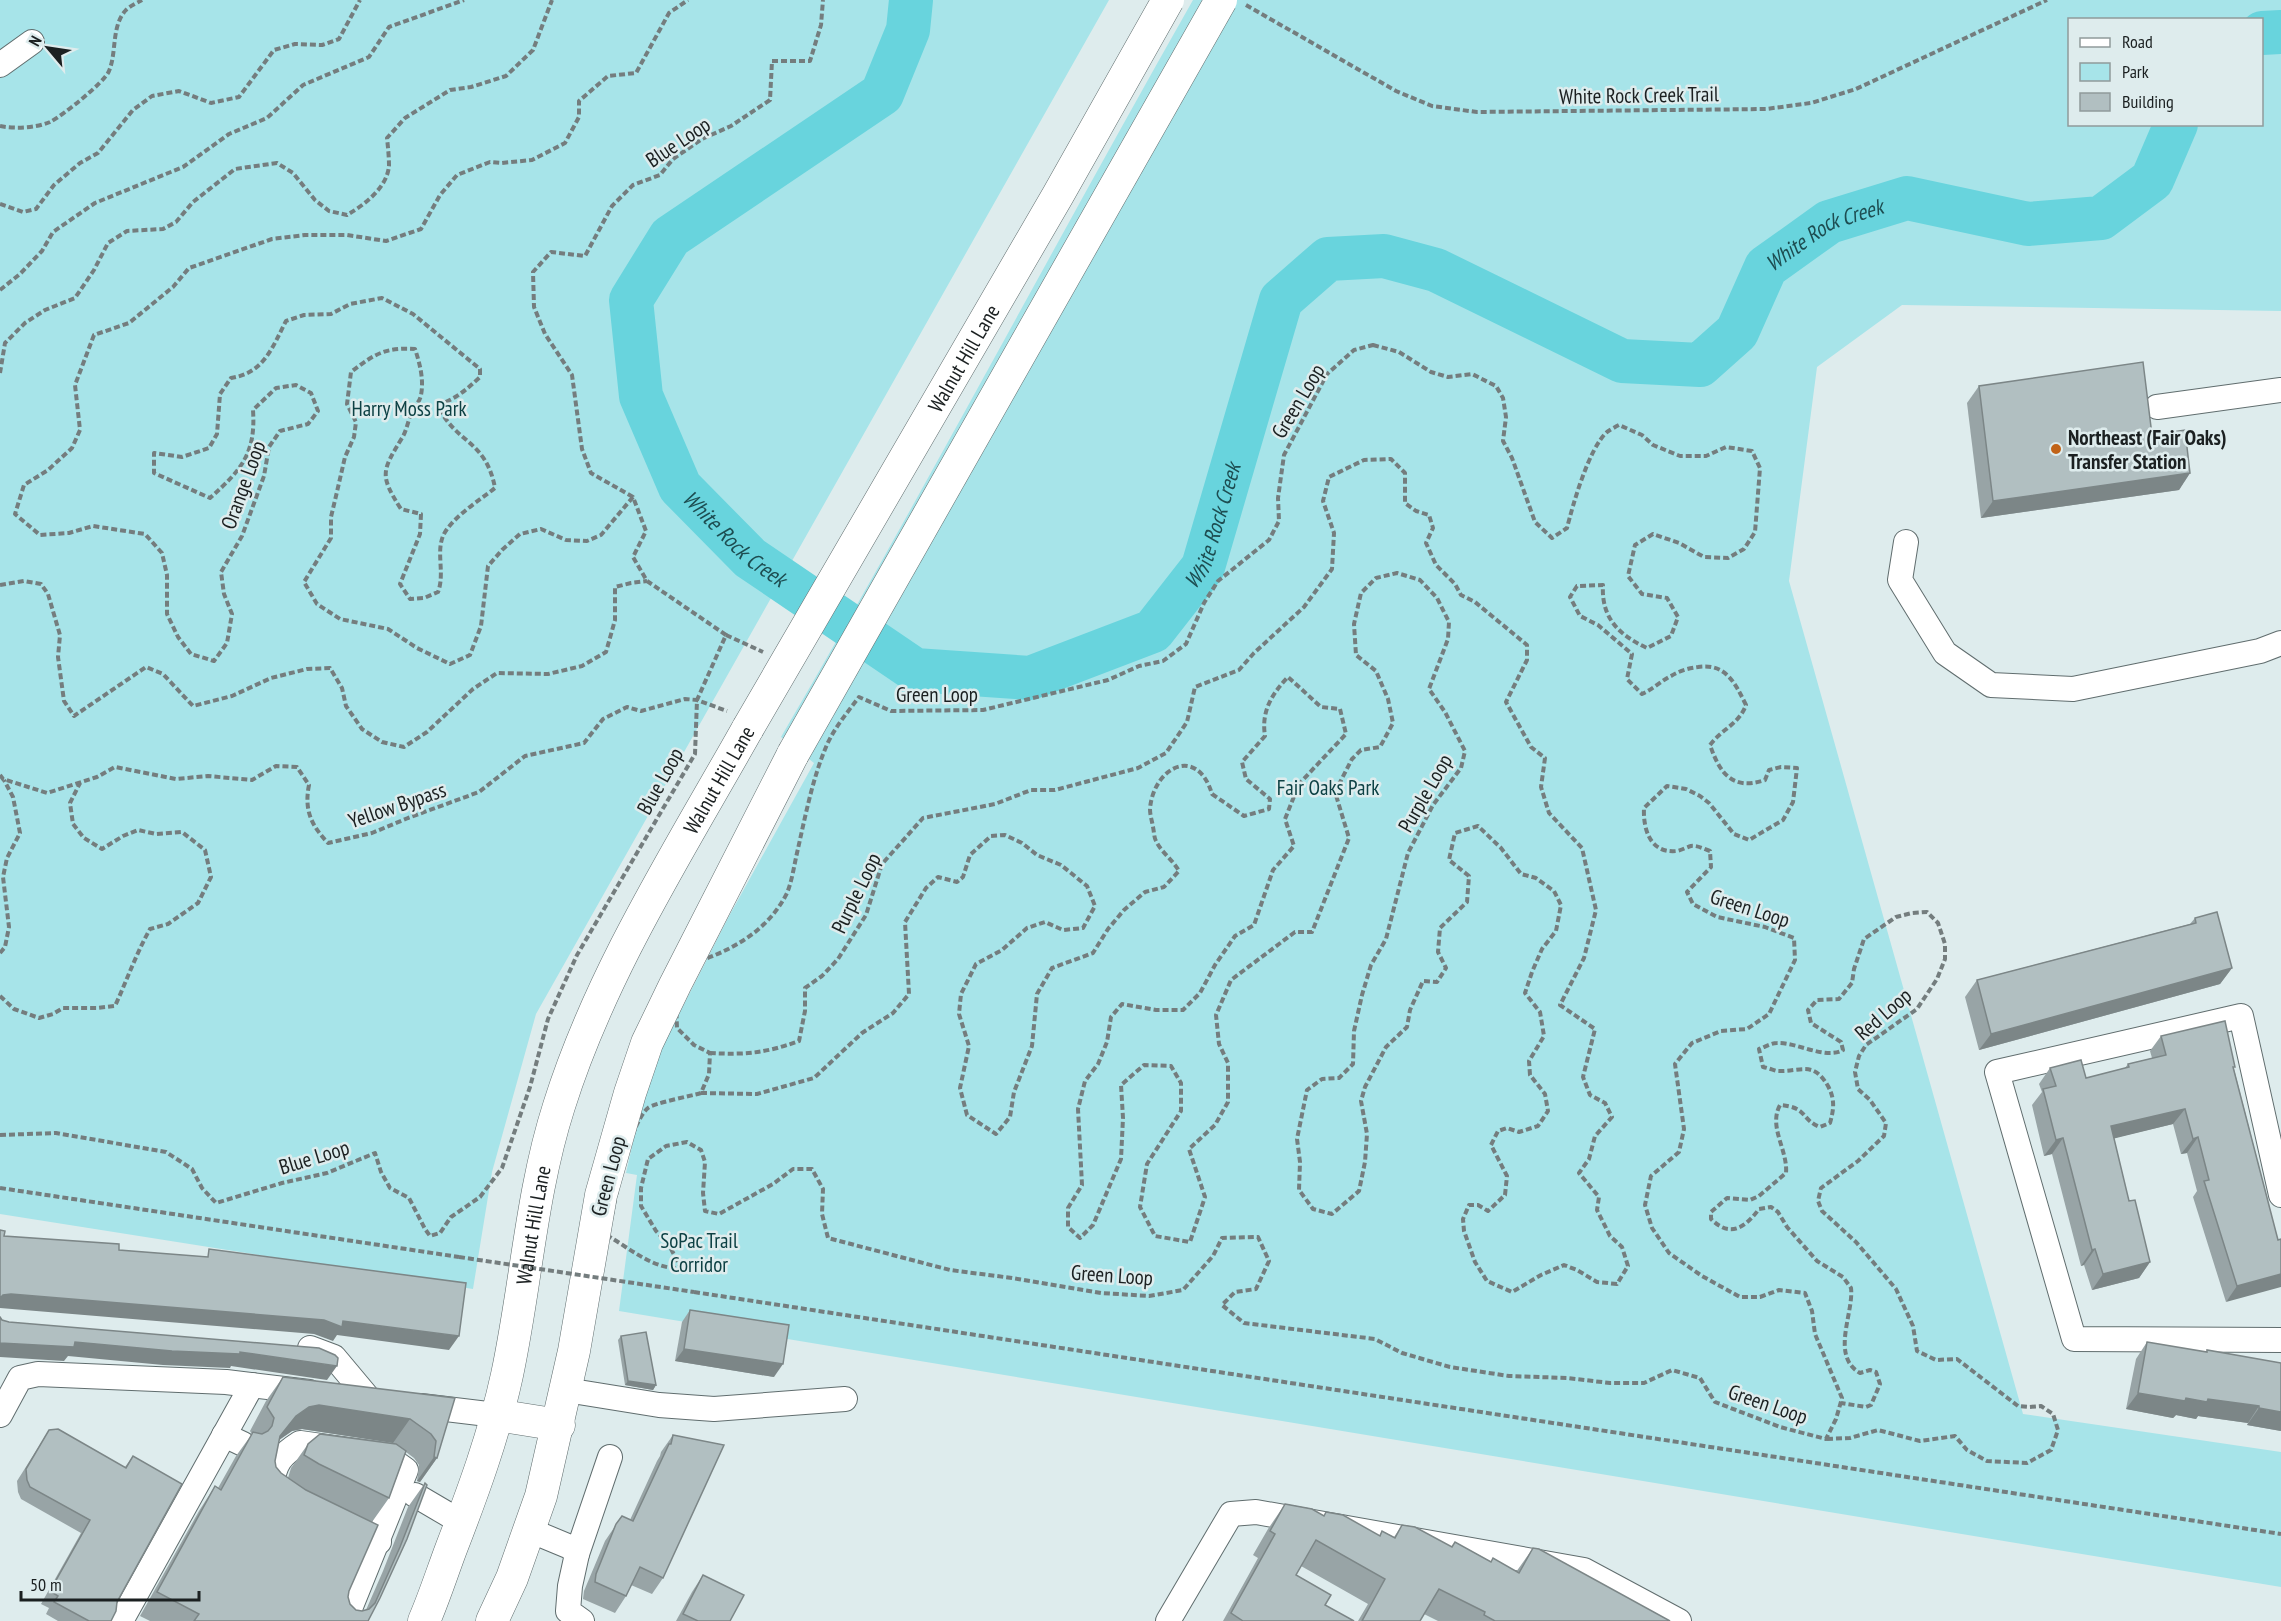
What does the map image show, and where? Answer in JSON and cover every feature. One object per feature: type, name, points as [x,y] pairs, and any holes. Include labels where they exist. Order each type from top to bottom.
[{"type":"main road","name":"Walnut Hill Lane","points":[[423,1621],[480,1474],[496,1415],[506,1375],[542,1165],[559,1105],[582,1044],[616,968],[645,911],[748,728],[1046,216],[1168,0]]},
{"type":"main road","points":[[492,1621],[512,1578],[541,1496],[566,1390],[601,1195],[647,1043],[793,754],[1221,0]]},
{"type":"main road","points":[[496,1415],[559,1425]]},
{"type":"main road","points":[[440,1578],[449,1621]]},
{"type":"street","points":[[0,65],[32,42]]},
{"type":"street","points":[[2157,407],[2281,390]]},
{"type":"street","points":[[1906,542],[1900,580],[1945,653],[1991,685],[2073,689],[2260,651],[2281,643]]},
{"type":"street","points":[[2281,1195],[2241,1016],[1997,1072],[2074,1339],[2281,1340]]},
{"type":"street","points":[[290,1347],[314,1348],[334,1357],[370,1400]]},
{"type":"street","points":[[0,1415],[20,1378],[38,1374],[252,1385],[496,1415]]},
{"type":"street","points":[[121,1621],[233,1440],[252,1385]]},
{"type":"street","points":[[566,1390],[659,1405],[714,1409],[845,1399]]},
{"type":"street","points":[[345,1621],[379,1542],[406,1470],[385,1455],[300,1443],[284,1454],[273,1471],[272,1486],[379,1542]]},
{"type":"street","points":[[582,1621],[568,1611],[570,1586],[577,1554],[610,1457]]},
{"type":"street","points":[[416,1495],[461,1522]]},
{"type":"street","points":[[1168,1621],[1231,1514],[1256,1512],[1584,1570],[1679,1621]]},
{"type":"street","points":[[529,1530],[570,1546],[577,1554]]},
{"type":"path","points":[[0,126],[12,128],[50,122],[90,92],[108,74],[113,58],[117,26],[126,9],[142,0]]},
{"type":"path","points":[[0,204],[23,212],[36,209],[54,185],[80,163],[98,153],[133,110],[152,96],[179,91],[211,103],[239,97],[274,50],[295,44],[322,45],[339,39],[360,0]]},
{"type":"path","points":[[0,290],[20,274],[42,251],[52,232],[95,203],[183,167],[229,134],[267,118],[303,85],[369,57],[389,27],[464,0]]},
{"type":"path","points":[[0,373],[5,343],[25,324],[45,310],[75,298],[94,270],[108,243],[127,231],[163,229],[176,222],[193,202],[235,169],[277,163],[293,173],[315,200],[329,211],[347,215],[360,207],[379,189],[389,169],[387,138],[405,118],[450,90],[471,87],[506,76],[533,50],[552,0]]},
{"type":"path","name":"Orange Loop","points":[[633,497],[601,535],[587,541],[566,540],[541,529],[520,534],[514,539],[488,566],[482,626],[470,655],[450,664],[417,648],[388,629],[340,619],[317,603],[304,582],[331,538],[331,517],[345,457],[354,437],[356,422],[347,404],[351,372],[372,355],[397,348],[415,349],[421,369],[421,397],[411,413],[404,436],[390,456],[386,470],[386,487],[401,509],[421,514],[420,534],[400,584],[410,599],[424,598],[438,592],[442,582],[443,536],[458,518],[495,488],[492,471],[483,454],[455,431],[443,417],[438,405],[453,400],[466,390],[480,377],[480,369],[468,356],[444,341],[413,314],[382,298],[350,304],[331,314],[304,315],[286,321],[259,366],[244,376],[231,378],[220,394],[217,434],[209,448],[182,457],[154,453],[154,473],[210,498],[226,484],[249,454],[255,433],[254,410],[276,387],[296,385],[311,393],[318,411],[308,424],[280,431],[269,447],[264,476],[252,511],[242,536],[221,572],[224,594],[232,614],[227,643],[214,662],[191,654],[178,638],[167,614],[167,575],[162,553],[145,534],[93,526],[69,533],[40,536],[15,514],[24,485],[48,470],[72,448],[80,430],[75,385],[94,335],[129,323],[173,287],[189,268],[272,239],[305,235],[346,235],[386,241],[421,229],[440,195],[457,175],[490,162],[532,160],[565,143],[579,117],[579,101],[608,76],[636,73],[669,13],[688,0]]},
{"type":"path","name":"Blue Loop","points":[[0,1135],[56,1132],[166,1152],[192,1169],[202,1188],[216,1203],[282,1183],[327,1173],[375,1153],[381,1172],[390,1188],[410,1198],[424,1229],[430,1236],[440,1233],[451,1218],[480,1197],[502,1168],[530,1087],[548,1019],[577,955],[695,754],[698,700],[726,635],[647,581],[633,557],[646,531],[633,497],[591,473],[582,449],[572,375],[545,334],[534,307],[533,272],[551,252],[585,256],[612,206],[633,185],[660,175],[673,159],[702,138],[731,126],[770,100],[772,61],[810,61],[821,25],[823,0]]},
{"type":"path","name":"White Rock Creek Trail","points":[[1237,0],[1396,91],[1432,106],[1477,112],[1766,109],[1811,103],[1856,89],[2046,0]]},
{"type":"path","name":"Green Loop","points":[[701,1093],[649,1107],[641,1118],[626,1152],[608,1236],[646,1259],[671,1269],[681,1268],[669,1245],[656,1231],[641,1206],[641,1188],[648,1159],[666,1146],[687,1142],[701,1150],[705,1162],[703,1193],[705,1211],[719,1214],[773,1184],[793,1169],[812,1169],[823,1189],[822,1214],[828,1238],[950,1270],[1101,1293],[1149,1296],[1183,1290],[1213,1256],[1222,1238],[1258,1237],[1269,1261],[1256,1289],[1235,1292],[1222,1305],[1244,1323],[1375,1339],[1402,1353],[1450,1367],[1509,1376],[1644,1383],[1672,1370],[1700,1378],[1715,1402],[1780,1427],[1826,1439],[1836,1419],[1842,1398],[1815,1334],[1812,1311],[1805,1293],[1779,1290],[1760,1297],[1740,1297],[1702,1276],[1669,1253],[1652,1228],[1645,1205],[1651,1176],[1679,1152],[1684,1129],[1676,1064],[1692,1043],[1721,1031],[1747,1029],[1769,1014],[1795,960],[1794,938],[1765,927],[1717,917],[1693,904],[1687,892],[1711,867],[1710,851],[1694,846],[1676,851],[1661,848],[1648,838],[1643,825],[1644,808],[1667,786],[1686,789],[1709,803],[1734,834],[1749,840],[1783,820],[1793,802],[1797,768],[1781,766],[1769,771],[1765,780],[1749,785],[1735,781],[1725,774],[1714,758],[1710,745],[1717,735],[1742,717],[1746,705],[1736,685],[1725,672],[1710,665],[1691,668],[1672,675],[1642,694],[1627,679],[1632,654],[1598,625],[1580,616],[1570,597],[1577,586],[1603,585],[1602,601],[1607,615],[1632,641],[1647,648],[1671,636],[1678,618],[1667,598],[1642,594],[1628,576],[1635,545],[1653,534],[1679,543],[1704,557],[1728,558],[1744,549],[1755,532],[1760,468],[1752,451],[1726,447],[1706,456],[1680,456],[1653,445],[1642,435],[1619,425],[1606,433],[1596,448],[1573,506],[1567,528],[1552,538],[1535,522],[1512,458],[1503,441],[1506,417],[1503,398],[1496,386],[1472,374],[1448,377],[1431,372],[1399,352],[1381,347],[1373,345],[1354,350],[1327,374],[1284,455],[1278,498],[1279,521],[1269,540],[1218,581],[1204,603],[1186,644],[1163,660],[1139,666],[1108,680],[983,710],[891,711],[859,697],[836,728],[826,747],[815,780],[788,892],[767,923],[744,942],[699,961],[676,1004],[677,1028],[694,1045],[710,1053]]},
{"type":"path","name":"Purple Loop","points":[[701,1093],[757,1094],[814,1078],[862,1032],[892,1013],[909,994],[905,922],[916,903],[926,888],[938,877],[957,882],[963,877],[970,855],[991,836],[1005,835],[1022,843],[1037,855],[1061,865],[1087,886],[1095,906],[1083,928],[1063,930],[1046,922],[1027,928],[1002,950],[976,964],[960,994],[958,1014],[969,1046],[960,1088],[967,1115],[996,1134],[1010,1117],[1014,1092],[1032,1046],[1037,994],[1052,968],[1071,963],[1093,953],[1108,929],[1124,910],[1145,892],[1164,887],[1179,871],[1173,860],[1156,841],[1150,810],[1154,791],[1165,773],[1183,765],[1195,767],[1208,780],[1212,794],[1244,816],[1269,809],[1270,799],[1246,778],[1242,762],[1265,736],[1264,717],[1274,692],[1288,677],[1321,707],[1340,709],[1346,734],[1299,784],[1285,819],[1294,846],[1273,870],[1254,926],[1235,936],[1215,964],[1200,993],[1183,1010],[1156,1010],[1122,1004],[1111,1017],[1107,1042],[1098,1064],[1085,1081],[1078,1109],[1082,1185],[1068,1208],[1068,1227],[1080,1238],[1094,1226],[1121,1159],[1123,1118],[1121,1085],[1144,1065],[1171,1066],[1181,1083],[1181,1111],[1147,1164],[1140,1208],[1155,1236],[1190,1242],[1205,1197],[1189,1149],[1215,1125],[1228,1102],[1228,1063],[1219,1044],[1216,1015],[1231,980],[1295,932],[1312,932],[1349,838],[1335,792],[1352,759],[1361,750],[1380,747],[1393,723],[1388,699],[1376,671],[1356,655],[1354,624],[1361,593],[1376,578],[1397,573],[1420,580],[1437,598],[1449,622],[1448,639],[1429,688],[1445,712],[1465,751],[1461,768],[1433,805],[1407,853],[1386,939],[1371,965],[1362,994],[1354,1031],[1353,1064],[1339,1078],[1322,1079],[1307,1090],[1297,1139],[1300,1162],[1299,1190],[1313,1209],[1332,1214],[1359,1191],[1366,1143],[1361,1101],[1365,1087],[1386,1047],[1407,1028],[1410,1010],[1423,981],[1437,982],[1446,968],[1438,952],[1440,928],[1467,902],[1469,876],[1449,860],[1455,833],[1478,826],[1501,848],[1521,874],[1536,878],[1554,891],[1561,905],[1556,932],[1542,949],[1526,993],[1540,1012],[1544,1036],[1529,1061],[1530,1075],[1545,1094],[1548,1111],[1538,1126],[1519,1132],[1507,1128],[1498,1131],[1491,1145],[1506,1176],[1505,1195],[1488,1211],[1478,1205],[1468,1205],[1463,1219],[1464,1231],[1475,1262],[1488,1281],[1512,1292],[1564,1265],[1596,1282],[1617,1284],[1628,1266],[1622,1247],[1610,1236],[1597,1210],[1599,1197],[1579,1173],[1588,1159],[1595,1136],[1612,1117],[1605,1103],[1590,1095],[1583,1077],[1595,1029],[1560,1005],[1584,958],[1596,910],[1582,848],[1548,813],[1541,788],[1545,758],[1531,747],[1506,702],[1527,660],[1527,645],[1475,602],[1461,596],[1455,584],[1436,566],[1426,543],[1433,528],[1429,515],[1416,511],[1405,503],[1405,473],[1391,459],[1364,460],[1329,477],[1323,501],[1334,533],[1332,568],[1304,607],[1239,670],[1195,687],[1187,722],[1166,753],[1138,768],[1055,790],[1031,790],[994,804],[923,818],[882,864],[866,915],[838,959],[822,976],[805,988],[805,1011],[799,1041],[772,1051],[740,1055],[710,1053]]},
{"type":"path","points":[[0,585],[32,582],[41,584],[48,594],[60,635],[58,657],[64,701],[74,716],[146,667],[162,674],[193,706],[232,696],[271,678],[307,669],[330,668],[342,688],[346,706],[362,729],[382,742],[404,747],[428,732],[473,688],[497,674],[548,674],[582,666],[606,652],[615,620],[615,587],[647,581]]},
{"type":"path","name":"Yellow Bypass","points":[[2,777],[46,793],[97,777],[115,766],[176,778],[208,776],[252,780],[276,766],[297,767],[309,785],[306,801],[315,828],[328,843],[372,833],[479,792],[525,756],[584,743],[603,719],[627,707],[641,711],[685,699],[698,700]]},
{"type":"path","points":[[0,953],[5,947],[9,927],[3,877],[7,858],[20,833],[13,797],[2,777]]},
{"type":"path","points":[[0,996],[14,1009],[39,1018],[63,1008],[115,1006],[150,929],[168,924],[198,903],[211,877],[205,850],[182,832],[156,834],[138,830],[102,849],[84,838],[73,824],[70,803],[80,783]]},
{"type":"path","name":"Red Loop","points":[[1826,1439],[1850,1438],[1878,1430],[1920,1441],[1955,1437],[1967,1450],[1987,1461],[2027,1463],[2051,1450],[2058,1430],[2053,1414],[2041,1406],[2019,1406],[1957,1359],[1936,1360],[1917,1351],[1913,1326],[1896,1289],[1856,1242],[1822,1211],[1818,1201],[1821,1188],[1858,1161],[1884,1136],[1886,1123],[1870,1100],[1858,1089],[1855,1072],[1859,1056],[1866,1045],[1917,1010],[1937,980],[1945,959],[1945,944],[1938,923],[1927,912],[1896,916],[1864,939],[1852,983],[1839,999],[1817,1000],[1808,1010],[1811,1023],[1841,1042],[1843,1050],[1836,1054],[1827,1054],[1788,1043],[1774,1043],[1759,1049],[1763,1067],[1778,1071],[1810,1069],[1821,1075],[1830,1089],[1835,1105],[1830,1123],[1820,1127],[1812,1124],[1802,1111],[1792,1106],[1780,1105],[1775,1113],[1778,1135],[1787,1161],[1786,1173],[1759,1196],[1750,1200],[1727,1198],[1711,1212],[1711,1219],[1720,1228],[1731,1230],[1750,1220],[1759,1209],[1770,1207],[1778,1212],[1787,1227],[1817,1262],[1843,1277],[1851,1288],[1848,1317],[1844,1329],[1847,1357],[1854,1370],[1860,1373],[1870,1370],[1876,1372],[1881,1384],[1871,1405],[1866,1407],[1841,1402]]},
{"type":"path","points":[[701,1093],[710,1074],[710,1053]]},
{"type":"path","points":[[0,1188],[2281,1534]]},
{"type":"green space","name":"Harry Moss Park","points":[[0,0],[1109,0],[536,1014],[492,1172],[473,1289],[0,1214]]},
{"type":"green space","name":"Fair Oaks Park","points":[[1193,0],[2281,0],[2281,311],[1902,305],[1817,367],[1789,581],[2023,1414],[2281,1452],[2281,1587],[619,1311],[637,1175],[626,1173],[648,1075],[728,918],[814,763],[781,737],[886,554]]},
{"type":"building","name":"Northeast (Fair Oaks) Transfer Station","points":[[2143,362],[2152,435],[2185,430],[2190,473],[1993,501],[1979,386]]},
{"type":"building","points":[[2217,912],[2232,968],[1991,1034],[1977,980],[2196,923],[2195,918]]},
{"type":"building","points":[[2225,1021],[2235,1067],[2233,1067],[2278,1240],[2281,1239],[2281,1274],[2237,1286],[2204,1181],[2209,1180],[2198,1137],[2193,1139],[2185,1109],[2111,1126],[2129,1201],[2135,1200],[2150,1262],[2103,1274],[2095,1249],[2092,1250],[2063,1138],[2056,1140],[2043,1089],[2056,1086],[2050,1068],[2081,1060],[2086,1078],[2129,1067],[2128,1064],[2166,1055],[2161,1036]]},
{"type":"building","points":[[0,1230],[5,1231],[4,1236],[119,1244],[119,1250],[208,1257],[209,1249],[466,1283],[459,1336],[343,1321],[342,1327],[324,1320],[11,1294],[0,1298]]},
{"type":"building","points":[[690,1310],[789,1325],[783,1364],[684,1349]]},
{"type":"building","points":[[0,1317],[9,1322],[319,1348],[338,1358],[337,1366],[240,1352],[240,1354],[172,1351],[75,1342],[74,1347],[0,1343]]},
{"type":"building","points":[[646,1332],[656,1385],[628,1381],[621,1336]]},
{"type":"building","points":[[2147,1342],[2281,1363],[2281,1412],[2259,1408],[2259,1406],[2208,1399],[2207,1402],[2186,1398],[2185,1401],[2138,1393]]},
{"type":"building","points":[[283,1377],[455,1398],[437,1458],[434,1457],[436,1441],[431,1434],[410,1419],[319,1405],[309,1407],[296,1416],[280,1436],[275,1461],[281,1473],[306,1490],[378,1525],[349,1591],[350,1604],[356,1610],[369,1609],[375,1603],[425,1483],[427,1485],[407,1539],[368,1621],[194,1621],[199,1614],[157,1592],[215,1486],[221,1490],[253,1432],[262,1434],[272,1426],[274,1418],[267,1407]]},
{"type":"building","points":[[58,1429],[126,1468],[133,1456],[182,1484],[117,1602],[111,1621],[89,1621],[54,1602],[58,1596],[50,1591],[90,1520],[30,1487],[27,1480],[26,1469],[49,1430]]},
{"type":"building","points":[[320,1434],[396,1444],[406,1451],[389,1498],[304,1455],[308,1444]]},
{"type":"building","points":[[673,1435],[724,1445],[663,1578],[640,1567],[626,1596],[595,1582],[596,1574],[616,1524],[622,1516],[633,1521],[671,1444]]},
{"type":"building","points":[[1285,1504],[1312,1509],[1324,1516],[1326,1512],[1343,1515],[1380,1536],[1382,1531],[1395,1538],[1402,1525],[1415,1527],[1452,1547],[1455,1542],[1491,1562],[1493,1558],[1519,1573],[1533,1548],[1539,1549],[1670,1621],[1495,1621],[1484,1615],[1485,1612],[1439,1589],[1420,1621],[1362,1621],[1385,1579],[1316,1540],[1296,1575],[1331,1595],[1325,1605],[1354,1621],[1243,1621],[1231,1613],[1275,1534],[1270,1531]]},
{"type":"building","points":[[703,1575],[744,1595],[730,1621],[698,1621],[683,1614]]},
{"type":"waterway","name":"White Rock Creek","points":[[911,0],[908,30],[882,94],[670,237],[631,300],[641,396],[680,487],[750,558],[915,670],[1030,678],[1153,631],[1203,567],[1281,300],[1328,259],[1384,256],[1436,270],[1622,361],[1700,365],[1737,332],[1766,267],[1829,222],[1907,198],[2028,224],[2101,218],[2152,180],[2175,126]]},
{"type":"waterway","name":"White Rock Creek","points":[[2263,33],[2281,32]]},
{"type":"place","name":"Northeast (Fair Oaks) Transfer Station","points":[[2056,449]]},
{"type":"park label","name":"SoPac Trail Corridor","points":[[699,1252]]}]
